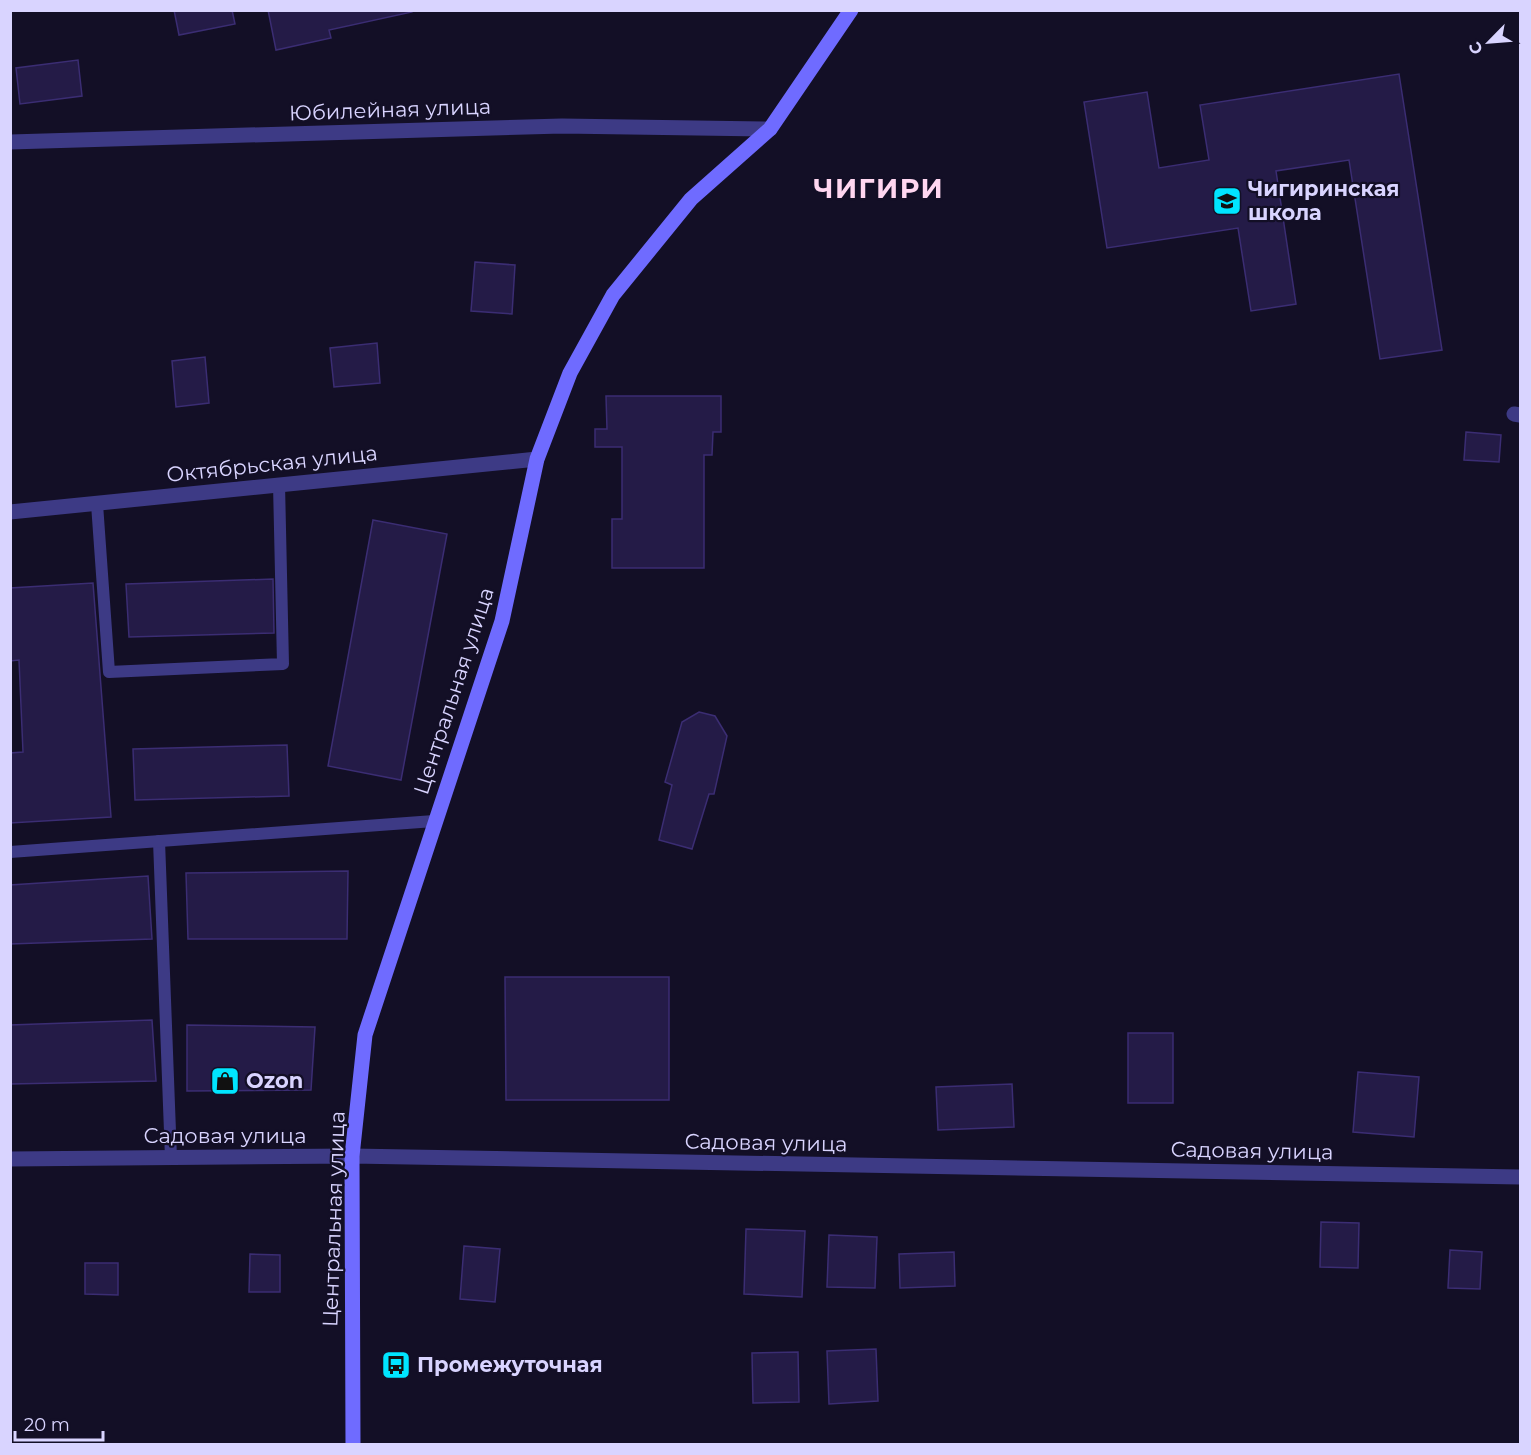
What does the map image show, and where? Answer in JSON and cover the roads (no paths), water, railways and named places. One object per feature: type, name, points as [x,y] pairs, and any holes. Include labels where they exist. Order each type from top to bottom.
[{"type":"street","name":"Центральная улица","points":[[353,1444],[352,1156],[365,1035],[502,621],[537,459],[570,373],[613,295],[691,199],[770,129],[851,10]]},
{"type":"street","name":"Юбилейная улица","points":[[10,141],[562,126],[770,129]]},
{"type":"street","name":"Октябрьская улица","points":[[10,512],[537,459]]},
{"type":"street","name":"Садовая улица","points":[[10,1159],[352,1156],[1521,1177]]},
{"type":"lane","points":[[97,504],[109,672],[283,664],[279,484]]},
{"type":"lane","points":[[10,852],[434,821]]},
{"type":"lane","points":[[159,841],[171,1158]]},
{"type":"place","name":"Чигиринская школа","points":[[1227,201]]},
{"type":"place","name":"Ozon","points":[[225,1081]]},
{"type":"place","name":"Промежуточная","points":[[396,1365]]},
{"type":"district","name":"ЧИГИРИ","points":[[879,189]]}]
